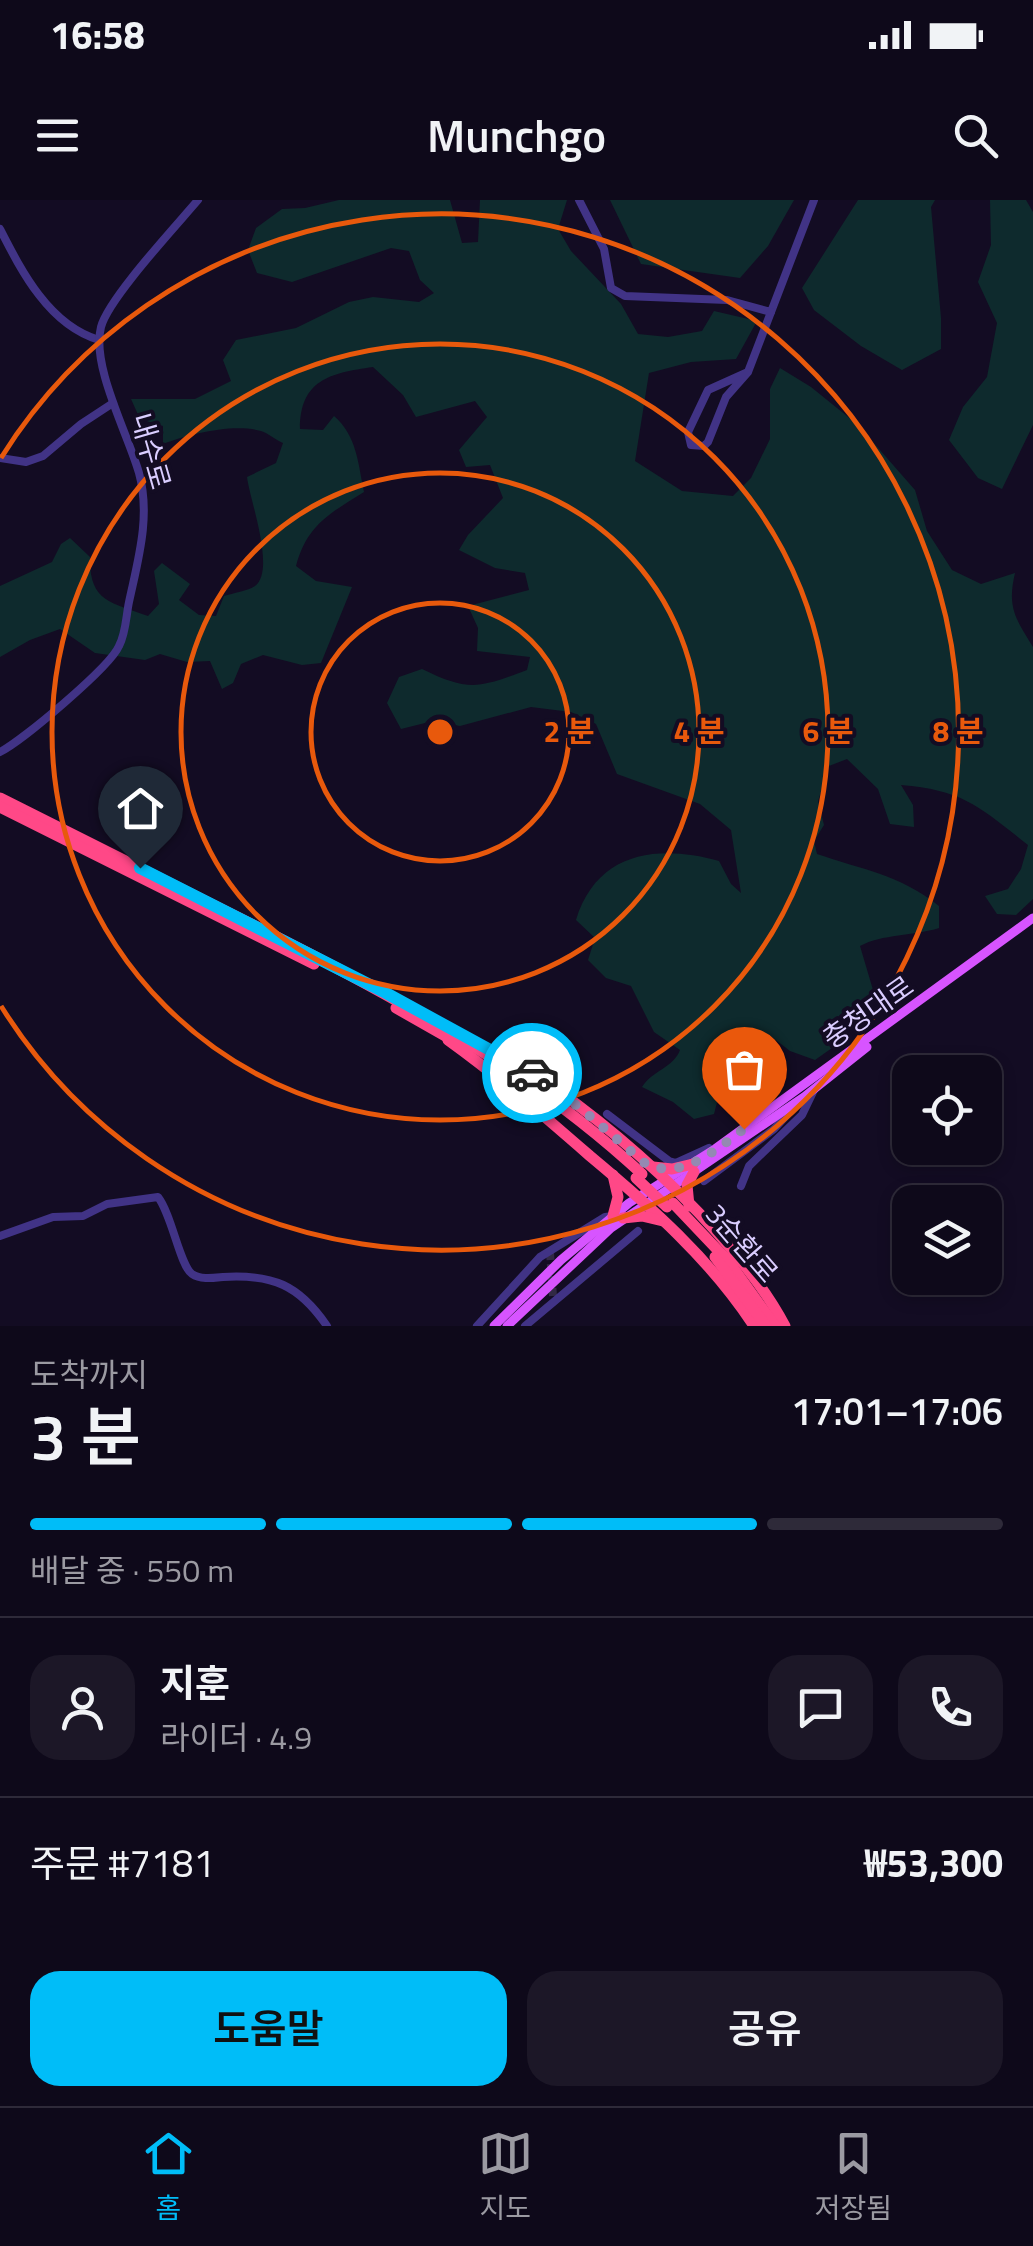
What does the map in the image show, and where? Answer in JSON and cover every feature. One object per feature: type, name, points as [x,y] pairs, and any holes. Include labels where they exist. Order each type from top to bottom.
[{"type":"highway","name":"3순환로","points":[[0,798],[412,1008],[534,1085],[660,1191],[730,1262],[775,1326]]},
{"type":"highway","name":"3순환로","points":[[0,807],[331,973],[430,1027],[552,1107],[660,1191],[766,1326]]},
{"type":"highway","points":[[430,1027],[504,1081],[639,1197]]},
{"type":"highway","points":[[613,1175],[618,1217],[647,1216],[666,1169],[697,1172]]},
{"type":"highway","points":[[689,1206],[687,1185],[697,1172]]},
{"type":"highway","points":[[639,1197],[660,1191]]},
{"type":"highway","points":[[660,1191],[754,1326]]},
{"type":"highway","points":[[639,1197],[660,1191],[689,1206],[748,1270],[785,1326]]},
{"type":"main road","name":"충청대로","points":[[697,1172],[744,1129],[1033,918]]},
{"type":"main road","name":"충청대로","points":[[507,1326],[639,1197],[697,1172],[1033,926]]},
{"type":"main road","name":"충청대로","points":[[494,1326],[560,1260],[618,1217]]},
{"type":"street","points":[[0,229],[20,269],[46,300],[77,330],[99,340],[112,304],[198,200]]},
{"type":"street","points":[[579,200],[602,243],[608,280],[617,292],[626,296],[727,300],[771,312]]},
{"type":"street","points":[[748,372],[708,390],[688,432],[691,445],[704,446],[708,442],[726,397],[748,372],[814,200]]},
{"type":"street","name":"내수로","points":[[0,752],[26,735],[103,665],[121,642],[142,535],[144,504],[139,473],[114,403],[99,340]]},
{"type":"street","points":[[0,458],[26,462],[42,456],[114,403]]},
{"type":"street","points":[[741,1186],[749,1166],[802,1115],[814,1090]]},
{"type":"street","points":[[606,1114],[660,1155],[676,1162],[744,1129]]},
{"type":"street","points":[[0,1236],[54,1217],[84,1216],[107,1204],[158,1197],[170,1218],[184,1264],[192,1274],[205,1278],[252,1276],[284,1284],[311,1302],[328,1326]]},
{"type":"street","points":[[477,1326],[540,1257],[605,1217],[618,1217]]},
{"type":"street","points":[[525,1326],[638,1232]]},
{"type":"green space","points":[[339,200],[450,200],[462,243],[478,242],[480,200],[567,200],[558,229],[571,251],[621,304],[638,334],[668,337],[702,331],[714,311],[757,321],[736,359],[691,362],[649,373],[635,461],[682,491],[733,496],[751,478],[770,439],[770,389],[780,368],[858,425],[915,490],[927,531],[952,570],[981,584],[1015,573],[1014,612],[1033,647],[1033,899],[1016,915],[997,914],[985,896],[1008,889],[1021,869],[1028,845],[984,811],[941,791],[901,785],[913,805],[914,827],[890,824],[878,789],[847,759],[829,766],[818,801],[824,825],[814,841],[817,854],[880,874],[924,895],[939,906],[939,928],[860,946],[876,1000],[850,1015],[833,1033],[832,1048],[815,1060],[790,1051],[768,1034],[747,1045],[743,1073],[722,1058],[704,1063],[719,1095],[714,1114],[694,1119],[673,1102],[642,1087],[680,1050],[654,1032],[631,986],[606,978],[588,960],[595,938],[576,920],[598,880],[614,867],[652,854],[673,853],[719,861],[731,884],[741,893],[731,830],[700,804],[617,774],[596,724],[571,712],[531,707],[460,726],[433,721],[401,729],[387,703],[399,677],[422,669],[474,685],[527,670],[530,657],[477,651],[478,628],[468,606],[529,590],[525,573],[495,568],[459,550],[503,498],[490,465],[466,467],[459,450],[487,417],[475,401],[416,417],[403,395],[373,367],[331,376],[305,399],[300,429],[323,430],[334,416],[352,441],[364,492],[313,530],[296,566],[316,581],[352,587],[321,663],[302,665],[263,655],[241,664],[233,683],[222,689],[210,661],[187,662],[160,654],[145,660],[95,653],[60,629],[0,657],[0,586],[52,562],[61,544],[70,538],[90,557],[98,592],[113,603],[148,616],[159,604],[154,571],[162,563],[190,584],[179,600],[199,615],[216,616],[224,596],[255,586],[261,578],[260,534],[247,477],[276,463],[283,443],[261,431],[238,428],[198,433],[163,444],[163,426],[140,419],[131,399],[195,399],[231,381],[223,360],[236,340],[296,328],[349,302],[373,297],[419,302],[434,293],[420,280],[409,251],[391,248],[292,282],[257,273],[248,250],[256,228],[282,209]]},
{"type":"green space","points":[[610,200],[794,200],[768,246],[740,278],[641,264]]},
{"type":"green space","points":[[858,200],[935,200],[931,207],[941,349],[902,370],[861,346],[814,310],[802,288]]},
{"type":"green space","points":[[990,200],[1026,200],[1033,212],[1033,425],[1002,489],[978,478],[949,440],[963,407],[987,377],[997,323],[978,282],[991,245]]},
{"type":"tunnel","points":[[550,1252],[553,1296],[557,1301]]},
{"type":"way so far","points":[[532,1073],[647,1165],[656,1168],[693,1164],[744,1129]]},
{"type":"route","points":[[140,868],[386,993],[532,1073]]}]
